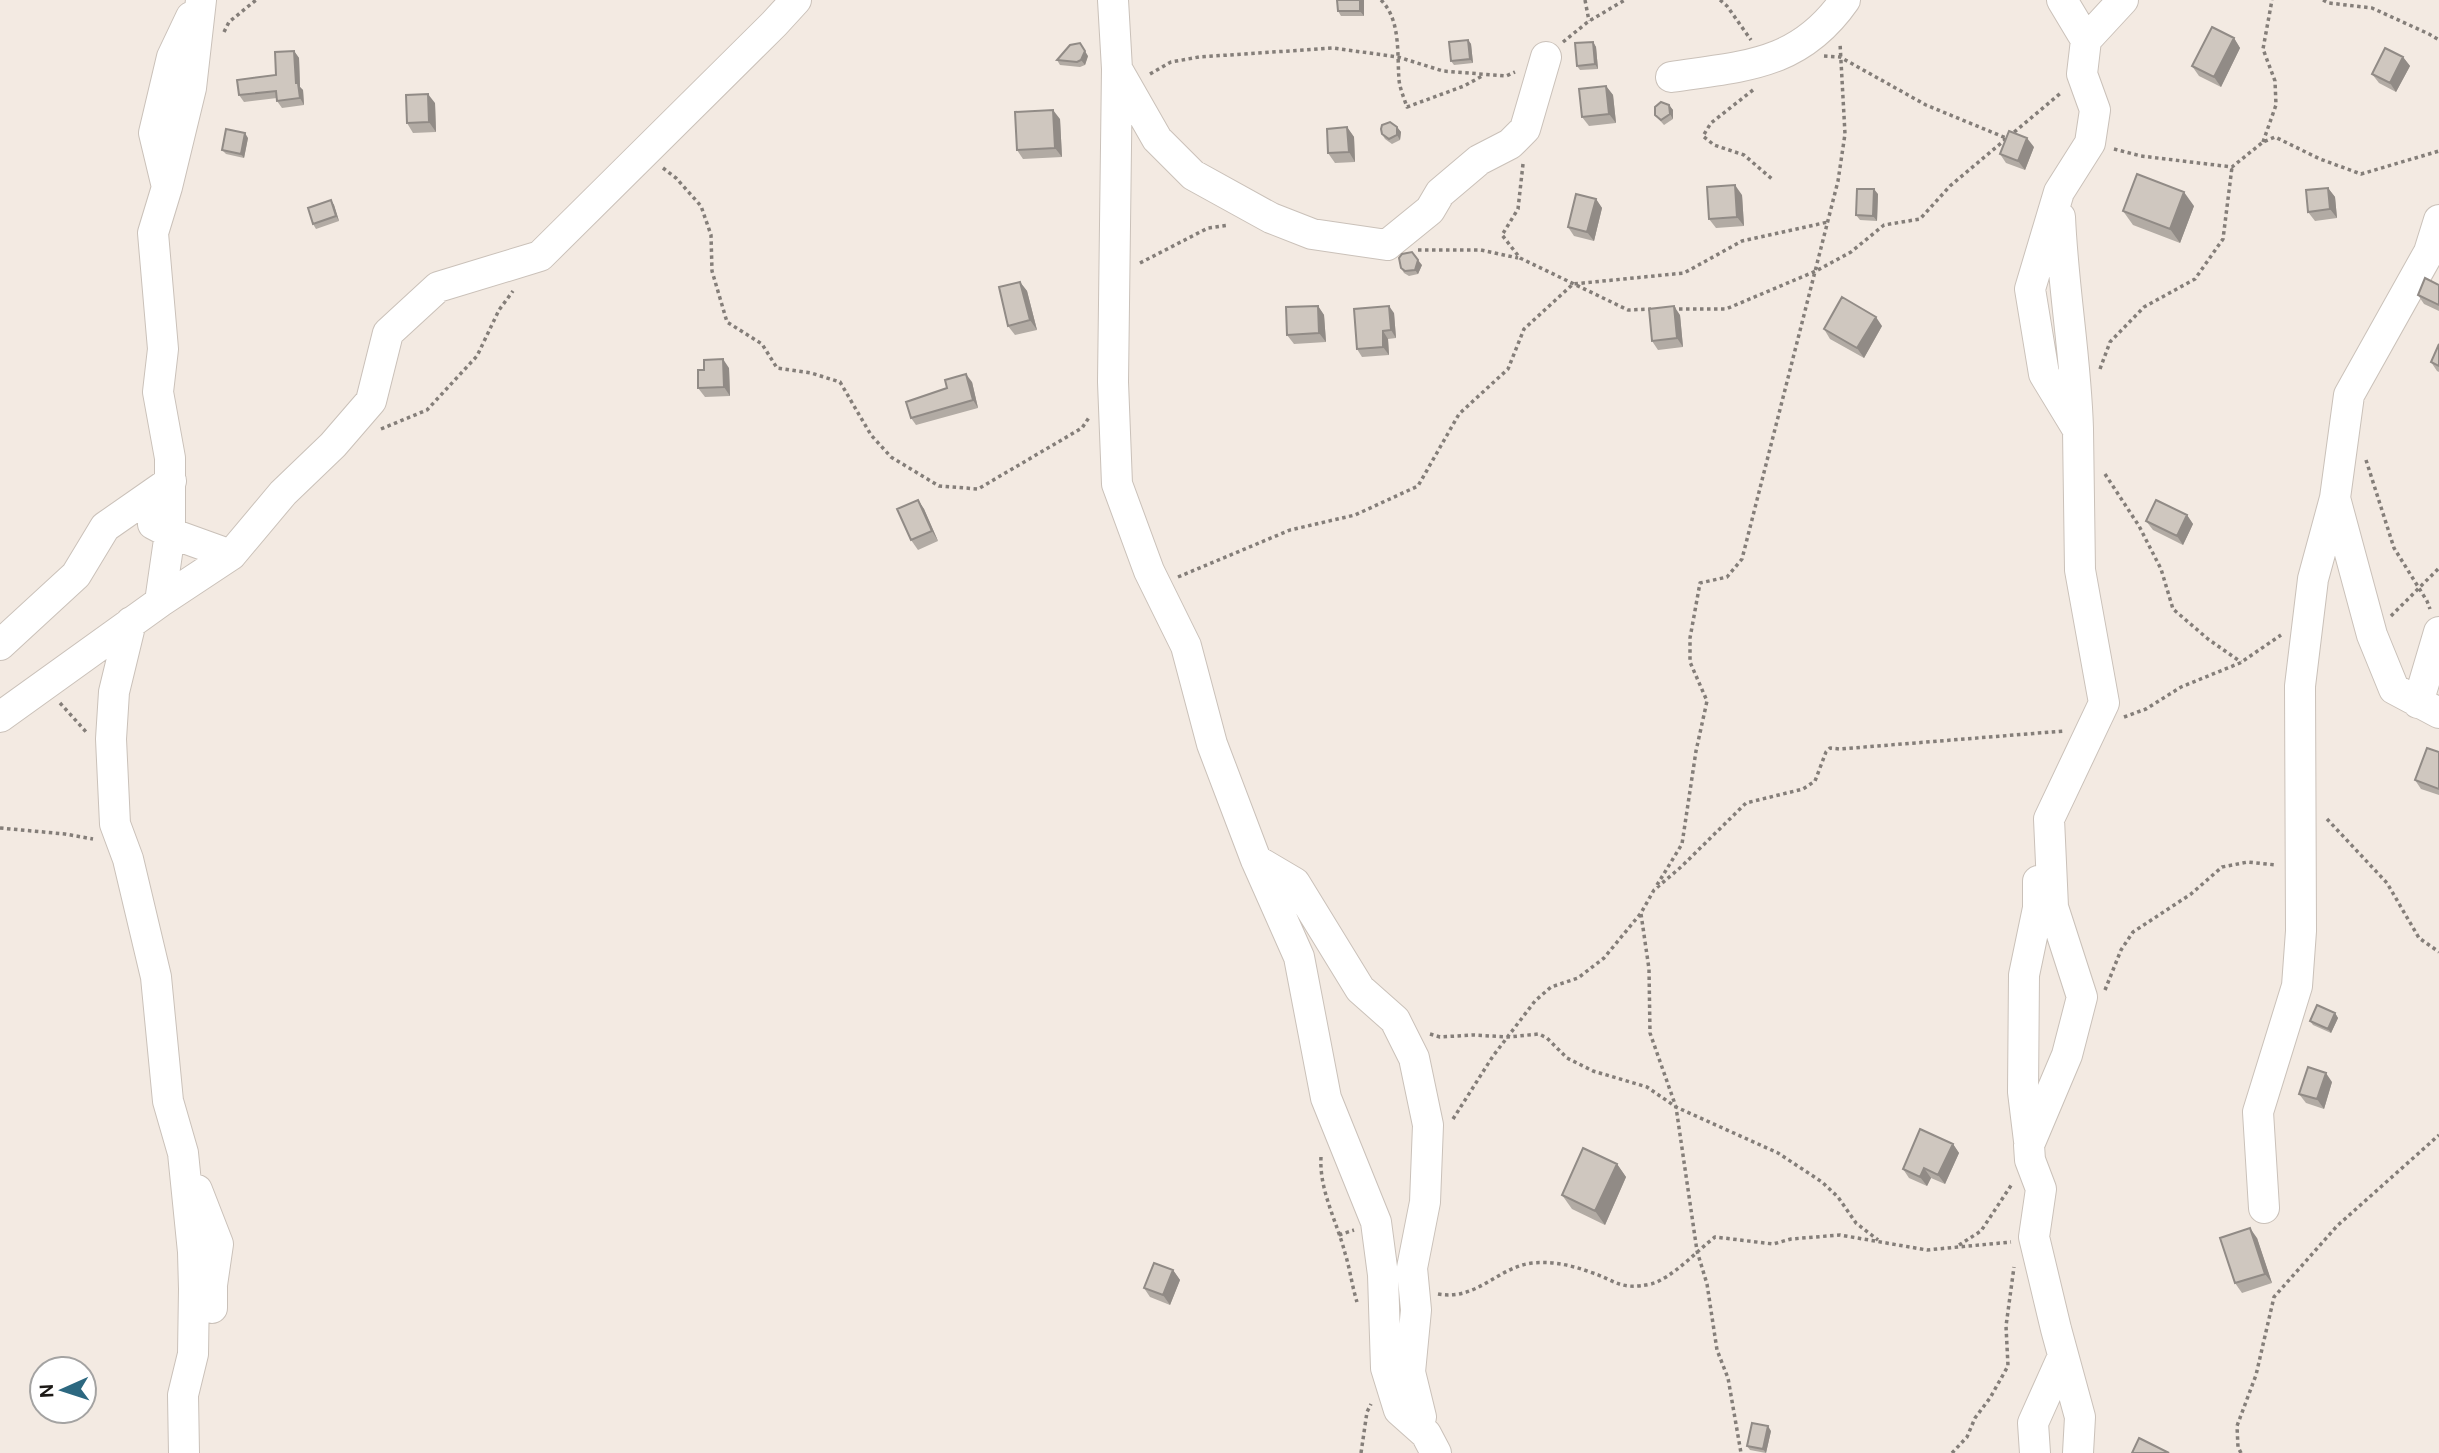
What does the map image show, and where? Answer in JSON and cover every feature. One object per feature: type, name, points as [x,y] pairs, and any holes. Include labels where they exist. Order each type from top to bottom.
[{"type":"street","points":[[160,603],[170,533],[171,481],[170,458],[158,392],[163,349],[153,233],[191,88],[200,0]]},
{"type":"street","points":[[0,717],[131,622],[231,555],[283,493],[333,445],[371,401],[388,332],[438,287],[540,256],[796,0]]},
{"type":"street","points":[[1113,0],[1122,78],[1112,382],[1117,484],[1153,579],[1168,657],[1212,744],[1256,860],[1298,957],[1326,1098],[1376,1222],[1383,1275],[1386,1368],[1399,1410],[1431,1443]]},
{"type":"street","points":[[2062,0],[2085,40],[2082,74],[2095,110],[2090,143],[2059,192],[2030,289],[2044,374],[2078,430],[2080,570],[2104,702],[2083,729],[2038,852],[2038,908],[2024,975],[2024,1092],[2029,1152],[2041,1189],[2034,1237],[2080,1417],[2078,1453]]},
{"type":"street","points":[[2085,40],[2123,0]]},
{"type":"street","points":[[1671,77],[1748,66],[1784,54],[1816,35],[1842,4]]},
{"type":"street","points":[[1122,78],[1157,139],[1193,175],[1271,218],[1312,234],[1387,245],[1430,210],[1440,193],[1469,168],[1510,144],[1525,129],[1546,57]]},
{"type":"street","points":[[2264,1208],[2258,1112],[2297,986],[2301,931],[2300,686],[2314,579],[2335,498],[2349,395],[2428,252],[2439,220]]},
{"type":"street","points":[[0,645],[76,575],[105,527],[171,481]]},
{"type":"street","points":[[2335,498],[2372,635],[2394,689],[2429,708],[2438,633]]},
{"type":"street","points":[[128,510],[170,533],[231,555]]},
{"type":"street","points":[[131,622],[114,692],[111,739],[115,824],[128,859],[156,977],[168,1101],[183,1153],[218,1244],[212,1285],[212,1338],[197,1394],[194,1453]]},
{"type":"street","points":[[2029,1152],[2067,1055],[2082,997],[2053,908],[2049,819]]},
{"type":"street","points":[[1256,860],[1295,883],[1360,989],[1395,1020],[1414,1058],[1428,1125],[1425,1202],[1415,1246],[1413,1276],[1416,1310],[1410,1372],[1431,1443]]},
{"type":"street","points":[[183,1153],[194,1289],[193,1354],[183,1395],[184,1453]]},
{"type":"street","points":[[2035,1453],[2033,1423],[2063,1356]]},
{"type":"path","points":[[1381,0],[1386,5],[1398,39],[1399,83],[1406,107],[1464,86],[1485,74]]},
{"type":"path","points":[[1585,0],[1588,21]]},
{"type":"path","points":[[1122,78],[1171,62],[1199,57],[1333,48],[1398,57],[1443,71],[1506,76],[1546,57],[1588,21],[1625,0]]},
{"type":"path","points":[[1720,0],[1754,46],[1784,54],[1840,57],[1926,105],[2006,138]]},
{"type":"path","points":[[2263,142],[2276,105],[2275,81],[2263,49],[2272,0]]},
{"type":"path","points":[[2323,0],[2372,8],[2439,40]]},
{"type":"path","points":[[1447,1129],[1474,1084],[1535,1001],[1550,988],[1588,972],[1604,958],[1641,914],[1682,844],[1696,751],[1707,701],[1690,662],[1690,638],[1700,583],[1727,577],[1742,559],[1816,271],[1838,181],[1845,134],[1840,57],[1842,4]]},
{"type":"path","points":[[1665,309],[1726,309],[1816,271],[1851,252],[1884,225],[1920,219],[1950,186],[2082,74]]},
{"type":"path","points":[[1759,84],[1744,99],[1711,123],[1703,136],[1714,145],[1744,155],[1772,179]]},
{"type":"path","points":[[1520,258],[1502,235],[1518,209],[1525,129]]},
{"type":"path","points":[[2096,380],[2109,342],[2144,307],[2195,279],[2223,239],[2232,167],[2263,142],[2275,137],[2320,159],[2361,174],[2439,151]]},
{"type":"path","points":[[2090,143],[2141,156],[2232,167]]},
{"type":"path","points":[[644,154],[676,178],[701,206],[711,235],[712,271],[727,322],[762,344],[777,369],[811,373],[840,382],[871,435],[891,457],[939,486],[978,489],[1082,428],[1112,382]]},
{"type":"path","points":[[1153,579],[1290,530],[1355,516],[1418,486],[1459,414],[1508,369],[1524,329],[1573,284],[1684,273],[1742,241],[1828,222]]},
{"type":"path","points":[[1114,293],[1135,266],[1208,228],[1233,224]]},
{"type":"path","points":[[1387,245],[1423,251],[1481,250],[1520,258],[1628,310],[1653,309]]},
{"type":"path","points":[[381,429],[428,410],[477,356],[499,310],[515,288]]},
{"type":"path","points":[[2364,455],[2394,548],[2427,601],[2438,633]]},
{"type":"path","points":[[2102,469],[2150,547],[2161,569],[2173,609],[2208,639],[2241,662]]},
{"type":"path","points":[[2372,635],[2420,590],[2439,568]]},
{"type":"path","points":[[1654,890],[1746,803],[1803,789],[1815,781],[1830,748],[2083,729],[2146,709],[2181,688],[2241,662],[2309,616]]},
{"type":"path","points":[[2326,818],[2387,883],[2419,938],[2439,953]]},
{"type":"path","points":[[0,828],[65,834],[103,841],[128,859]]},
{"type":"path","points":[[2102,1001],[2121,950],[2133,932],[2191,894],[2222,867],[2248,862],[2300,867]]},
{"type":"path","points":[[1641,914],[1650,969],[1650,1032],[1676,1107],[1697,1251],[1707,1284],[1717,1350],[1728,1378],[1741,1453]]},
{"type":"path","points":[[1398,1026],[1440,1037],[1539,1034],[1547,1038],[1567,1058],[1593,1071],[1647,1087],[1676,1107],[1778,1153],[1822,1182],[1838,1197],[1856,1223],[1880,1241]]},
{"type":"path","points":[[2241,1453],[2237,1426],[2256,1375],[2274,1297],[2337,1226],[2439,1135]]},
{"type":"path","points":[[1957,1246],[1981,1231],[2029,1152]]},
{"type":"path","points":[[1321,1153],[1321,1167],[1359,1308]]},
{"type":"path","points":[[1339,1235],[1376,1222]]},
{"type":"path","points":[[1413,1276],[1436,1293],[1460,1295],[1520,1266],[1556,1263],[1591,1272],[1618,1286],[1648,1285],[1660,1281],[1715,1237],[1773,1244],[1840,1235],[1927,1250],[2002,1245],[2034,1237]]},
{"type":"path","points":[[1952,1453],[1968,1437],[1975,1418],[2008,1366],[2006,1326],[2015,1264]]},
{"type":"path","points":[[1361,1453],[1367,1412],[1386,1368]]},
{"type":"building","points":[[1337,0],[1360,0],[1360,11],[1338,11]]},
{"type":"building","points":[[2212,27],[2234,38],[2214,77],[2192,66]]},
{"type":"building","points":[[1468,40],[1470,59],[1451,61],[1449,42]]},
{"type":"building","points":[[1593,42],[1595,64],[1577,66],[1575,43]]},
{"type":"building","points":[[1080,43],[1085,51],[1081,60],[1057,60],[1070,45]]},
{"type":"building","points":[[2385,48],[2403,57],[2390,83],[2372,74]]},
{"type":"building","points":[[294,51],[300,98],[277,101],[276,91],[239,95],[237,80],[276,75],[275,52]]},
{"type":"building","points":[[1606,86],[1609,114],[1582,117],[1579,89]]},
{"type":"building","points":[[428,94],[429,122],[407,123],[406,95]]},
{"type":"building","points":[[1661,102],[1669,105],[1670,114],[1661,120],[1655,115],[1655,107]]},
{"type":"building","points":[[1053,110],[1055,148],[1017,150],[1015,112]]},
{"type":"building","points":[[1390,122],[1397,127],[1397,135],[1389,139],[1382,134],[1381,129],[1382,125]]},
{"type":"building","points":[[1347,127],[1349,152],[1328,153],[1327,129]]},
{"type":"building","points":[[226,129],[245,133],[241,154],[222,150]]},
{"type":"building","points":[[2009,131],[2027,138],[2018,161],[2000,154]]},
{"type":"building","points":[[2137,174],[2184,192],[2170,229],[2123,211]]},
{"type":"building","points":[[1735,185],[1737,217],[1709,219],[1707,187]]},
{"type":"building","points":[[2328,188],[2330,209],[2308,212],[2306,190]]},
{"type":"building","points":[[1857,189],[1874,189],[1873,216],[1856,215]]},
{"type":"building","points":[[1576,194],[1596,199],[1587,232],[1568,227]]},
{"type":"building","points":[[331,200],[336,216],[313,224],[308,208]]},
{"type":"building","points":[[1412,252],[1418,260],[1415,270],[1405,271],[1401,268],[1399,258],[1402,254]]},
{"type":"building","points":[[2425,278],[2439,285],[2439,305],[2418,295]]},
{"type":"building","points":[[1020,282],[1030,320],[1008,326],[999,287]]},
{"type":"building","points":[[1842,297],[1876,317],[1857,348],[1824,329]]},
{"type":"building","points":[[1318,306],[1319,333],[1287,335],[1286,307]]},
{"type":"building","points":[[1389,306],[1391,330],[1383,331],[1383,347],[1357,349],[1354,309]]},
{"type":"building","points":[[1674,306],[1677,338],[1652,341],[1649,309]]},
{"type":"building","points":[[2439,344],[2439,366],[2431,362]]},
{"type":"building","points":[[723,359],[724,387],[698,388],[698,370],[704,370],[704,360]]},
{"type":"building","points":[[966,374],[973,400],[911,418],[906,402],[947,388],[945,380]]},
{"type":"building","points":[[918,500],[932,531],[911,540],[897,509]]},
{"type":"building","points":[[2156,500],[2187,515],[2177,536],[2146,521]]},
{"type":"building","points":[[2427,748],[2439,752],[2439,789],[2415,780]]},
{"type":"building","points":[[2317,1005],[2335,1013],[2328,1029],[2310,1021]]},
{"type":"building","points":[[2308,1067],[2326,1073],[2317,1099],[2299,1094]]},
{"type":"building","points":[[1920,1129],[1953,1144],[1938,1175],[1924,1168],[1920,1177],[1903,1169]]},
{"type":"building","points":[[1583,1148],[1617,1164],[1595,1211],[1562,1195]]},
{"type":"building","points":[[2250,1228],[2265,1274],[2235,1283],[2220,1238]]},
{"type":"building","points":[[1154,1263],[1173,1270],[1163,1295],[1144,1288]]},
{"type":"building","points":[[1752,1423],[1768,1426],[1763,1449],[1747,1446]]},
{"type":"building","points":[[2139,1438],[2169,1453],[2132,1453]]}]
